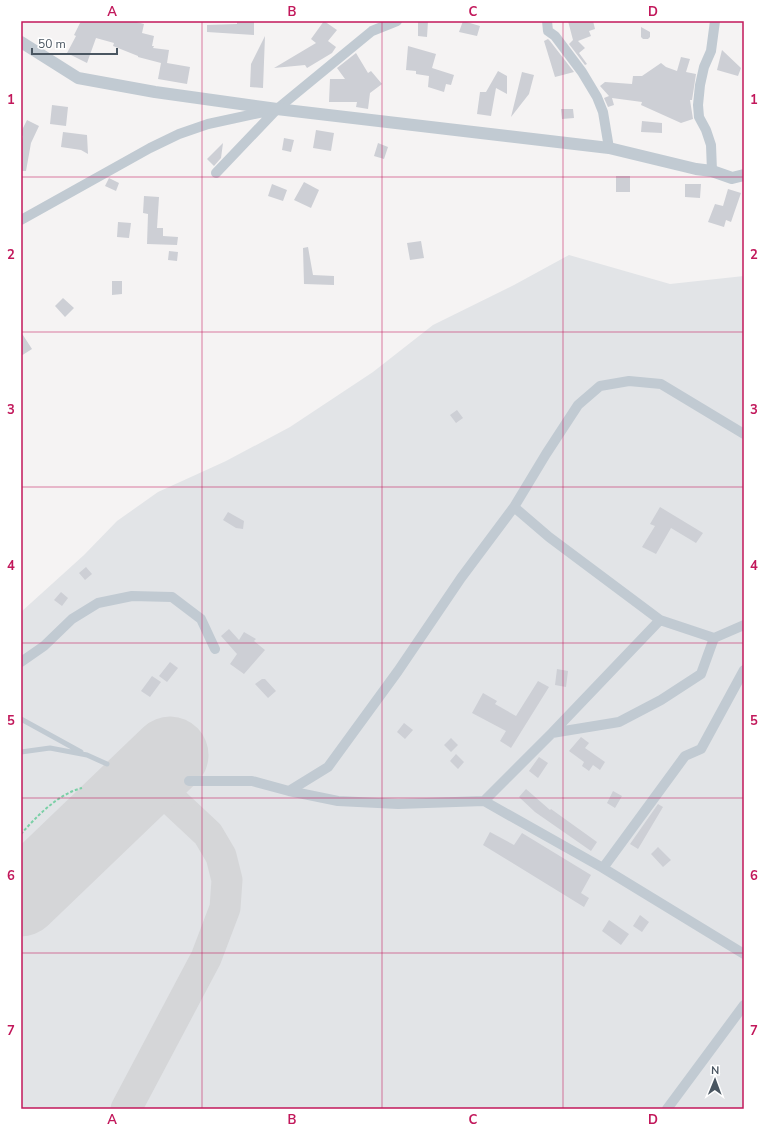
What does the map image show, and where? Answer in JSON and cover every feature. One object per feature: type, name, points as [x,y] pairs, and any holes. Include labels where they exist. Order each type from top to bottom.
[{"type":"street","points":[[216,173],[277,108],[372,31],[396,21]]},
{"type":"street","points":[[547,21],[548,31],[555,36],[582,72],[597,97],[603,112],[609,148]]},
{"type":"street","points":[[712,171],[711,145],[706,130],[699,117],[698,105],[704,67],[711,51],[714,21]]},
{"type":"street","points":[[21,42],[78,78],[155,92],[609,148],[696,169],[712,171],[732,178],[744,175]]},
{"type":"street","points":[[21,220],[150,148],[179,134],[208,124],[277,108]]},
{"type":"street","points":[[289,791],[328,767],[398,671],[461,578],[514,507],[578,405],[600,386],[629,381],[661,384],[744,434]]},
{"type":"street","points":[[514,507],[549,537],[660,620],[714,638],[744,624]]},
{"type":"street","points":[[21,662],[44,646],[72,619],[98,604],[132,596],[172,597],[201,619],[215,648]]},
{"type":"street","points":[[484,801],[552,733],[660,620]]},
{"type":"street","points":[[552,733],[620,722],[661,700],[701,674],[714,638]]},
{"type":"street","points":[[603,868],[685,756],[701,750],[744,670]]},
{"type":"street","points":[[189,781],[252,780],[289,791],[338,802],[398,804],[484,801],[603,868],[744,954]]},
{"type":"street","points":[[666,1109],[744,1005]]},
{"type":"lane","points":[[21,719],[87,755],[107,764]]},
{"type":"lane","points":[[21,752],[50,748],[87,755]]},
{"type":"path","points":[[21,834],[37,815],[71,791],[82,788]]},
{"type":"shaded area","points":[[569,255],[670,284],[744,276],[744,1109],[21,1109],[21,612],[84,555],[117,521],[158,492],[226,461],[290,427],[373,372],[433,325],[514,285]]},
{"type":"building","points":[[81,21],[133,21],[144,24],[142,33],[154,36],[153,48],[169,50],[167,63],[190,67],[187,84],[158,79],[161,63],[138,57],[113,46],[114,43],[96,38],[87,63],[67,53],[76,36],[74,35]]},
{"type":"building","points":[[237,21],[254,22],[254,35],[207,32],[207,25],[237,24]]},
{"type":"building","points":[[324,21],[337,30],[328,41],[336,47],[332,53],[307,68],[305,65],[274,68],[316,43],[311,39]]},
{"type":"building","points":[[418,21],[428,21],[427,37],[418,36]]},
{"type":"building","points":[[463,21],[480,26],[477,36],[459,32]]},
{"type":"building","points":[[568,21],[593,21],[595,29],[589,31],[591,36],[578,41],[585,48],[579,53],[587,64],[585,65],[569,44],[573,40]]},
{"type":"building","points":[[641,27],[650,32],[650,37],[648,39],[643,39],[641,37]]},
{"type":"building","points":[[265,36],[263,88],[250,87],[251,64]]},
{"type":"building","points":[[548,39],[574,72],[555,77],[544,41]]},
{"type":"building","points":[[408,46],[436,54],[432,68],[454,75],[451,85],[446,84],[444,92],[428,87],[429,76],[416,74],[416,71],[406,70]]},
{"type":"building","points":[[722,50],[741,68],[738,76],[717,70]]},
{"type":"building","points":[[356,53],[368,73],[371,71],[382,84],[370,93],[368,109],[356,107],[357,102],[329,102],[330,79],[345,79],[337,68]]},
{"type":"building","points":[[681,57],[690,59],[686,72],[696,74],[692,100],[690,100],[693,119],[681,123],[641,105],[642,102],[612,98],[614,105],[608,107],[604,98],[609,96],[600,86],[605,82],[632,84],[633,76],[642,76],[661,63],[666,67],[677,71]]},
{"type":"building","points":[[498,71],[507,76],[507,94],[496,88],[491,116],[477,114],[480,92],[486,92]]},
{"type":"building","points":[[522,72],[534,75],[529,94],[511,117]]},
{"type":"building","points":[[52,105],[68,107],[66,126],[50,124]]},
{"type":"building","points":[[561,109],[573,109],[574,118],[562,119]]},
{"type":"building","points":[[27,120],[39,126],[31,143],[26,171],[21,171],[21,145],[23,136],[21,135],[21,132]]},
{"type":"building","points":[[642,121],[662,123],[662,133],[641,132]]},
{"type":"building","points":[[316,130],[334,133],[331,151],[313,148]]},
{"type":"building","points":[[63,132],[87,135],[88,154],[81,150],[61,147]]},
{"type":"building","points":[[284,138],[294,140],[291,152],[282,150]]},
{"type":"building","points":[[223,143],[221,158],[214,166],[207,159]]},
{"type":"building","points":[[378,143],[388,147],[384,159],[374,156]]},
{"type":"building","points":[[616,176],[630,176],[630,192],[616,192]]},
{"type":"building","points":[[109,178],[119,183],[116,191],[105,186]]},
{"type":"building","points":[[304,182],[319,190],[311,208],[294,200]]},
{"type":"building","points":[[272,184],[287,190],[283,201],[268,196]]},
{"type":"building","points":[[685,184],[701,184],[700,198],[685,197]]},
{"type":"building","points":[[728,189],[741,193],[731,222],[726,220],[724,227],[708,222],[715,204],[723,206]]},
{"type":"building","points":[[144,196],[159,197],[157,228],[163,228],[163,236],[178,237],[177,245],[147,244],[148,214],[143,213]]},
{"type":"building","points":[[118,222],[131,223],[129,238],[117,237]]},
{"type":"building","points":[[421,241],[424,258],[410,260],[407,243]]},
{"type":"building","points":[[308,247],[313,275],[334,276],[334,285],[304,284],[303,248]]},
{"type":"building","points":[[169,251],[178,252],[177,261],[168,260]]},
{"type":"building","points":[[112,281],[122,281],[122,294],[112,295]]},
{"type":"building","points":[[63,298],[74,308],[65,317],[55,306]]},
{"type":"building","points":[[21,332],[32,349],[21,356]]},
{"type":"building","points":[[457,410],[463,418],[456,423],[450,415]]},
{"type":"building","points":[[660,507],[703,533],[696,543],[671,528],[656,554],[642,547],[655,526],[650,524]]},
{"type":"building","points":[[228,512],[244,521],[243,529],[236,528],[223,520]]},
{"type":"building","points":[[86,567],[92,574],[85,580],[79,573]]},
{"type":"building","points":[[61,592],[68,598],[62,606],[54,600]]},
{"type":"building","points":[[229,629],[239,640],[244,632],[256,639],[254,641],[265,650],[244,674],[230,664],[237,654],[221,636]]},
{"type":"building","points":[[170,662],[178,668],[167,682],[159,676]]},
{"type":"building","points":[[557,669],[568,671],[566,687],[555,685]]},
{"type":"building","points":[[152,676],[161,682],[150,697],[141,691]]},
{"type":"building","points":[[262,679],[265,679],[276,691],[268,698],[255,684]]},
{"type":"building","points":[[538,681],[549,687],[511,748],[500,741],[506,731],[472,713],[483,693],[497,701],[495,704],[516,716]]},
{"type":"building","points":[[404,723],[413,730],[405,739],[397,732]]},
{"type":"building","points":[[581,737],[589,743],[585,748],[605,762],[600,770],[593,765],[589,771],[582,766],[584,762],[569,751]]},
{"type":"building","points":[[451,738],[458,745],[451,752],[444,745]]},
{"type":"building","points":[[456,754],[464,762],[458,769],[450,761]]},
{"type":"building","points":[[539,757],[548,763],[538,778],[529,771]]},
{"type":"building","points":[[526,789],[550,810],[551,809],[597,842],[591,851],[535,812],[519,797]]},
{"type":"building","points":[[613,791],[622,796],[615,808],[607,803]]},
{"type":"building","points":[[658,804],[663,807],[638,849],[630,844]]},
{"type":"building","points":[[490,832],[514,845],[522,833],[591,875],[581,893],[589,898],[584,907],[483,845]]},
{"type":"building","points":[[658,847],[671,860],[663,867],[651,854]]},
{"type":"building","points":[[640,915],[649,922],[642,932],[633,926]]},
{"type":"building","points":[[609,920],[629,934],[621,945],[602,931]]},
{"type":"taxiway","points":[[126,1109],[206,958],[225,908],[227,880],[221,856],[208,834],[147,777]]},
{"type":"runway","points":[[21,898],[170,755]]}]
